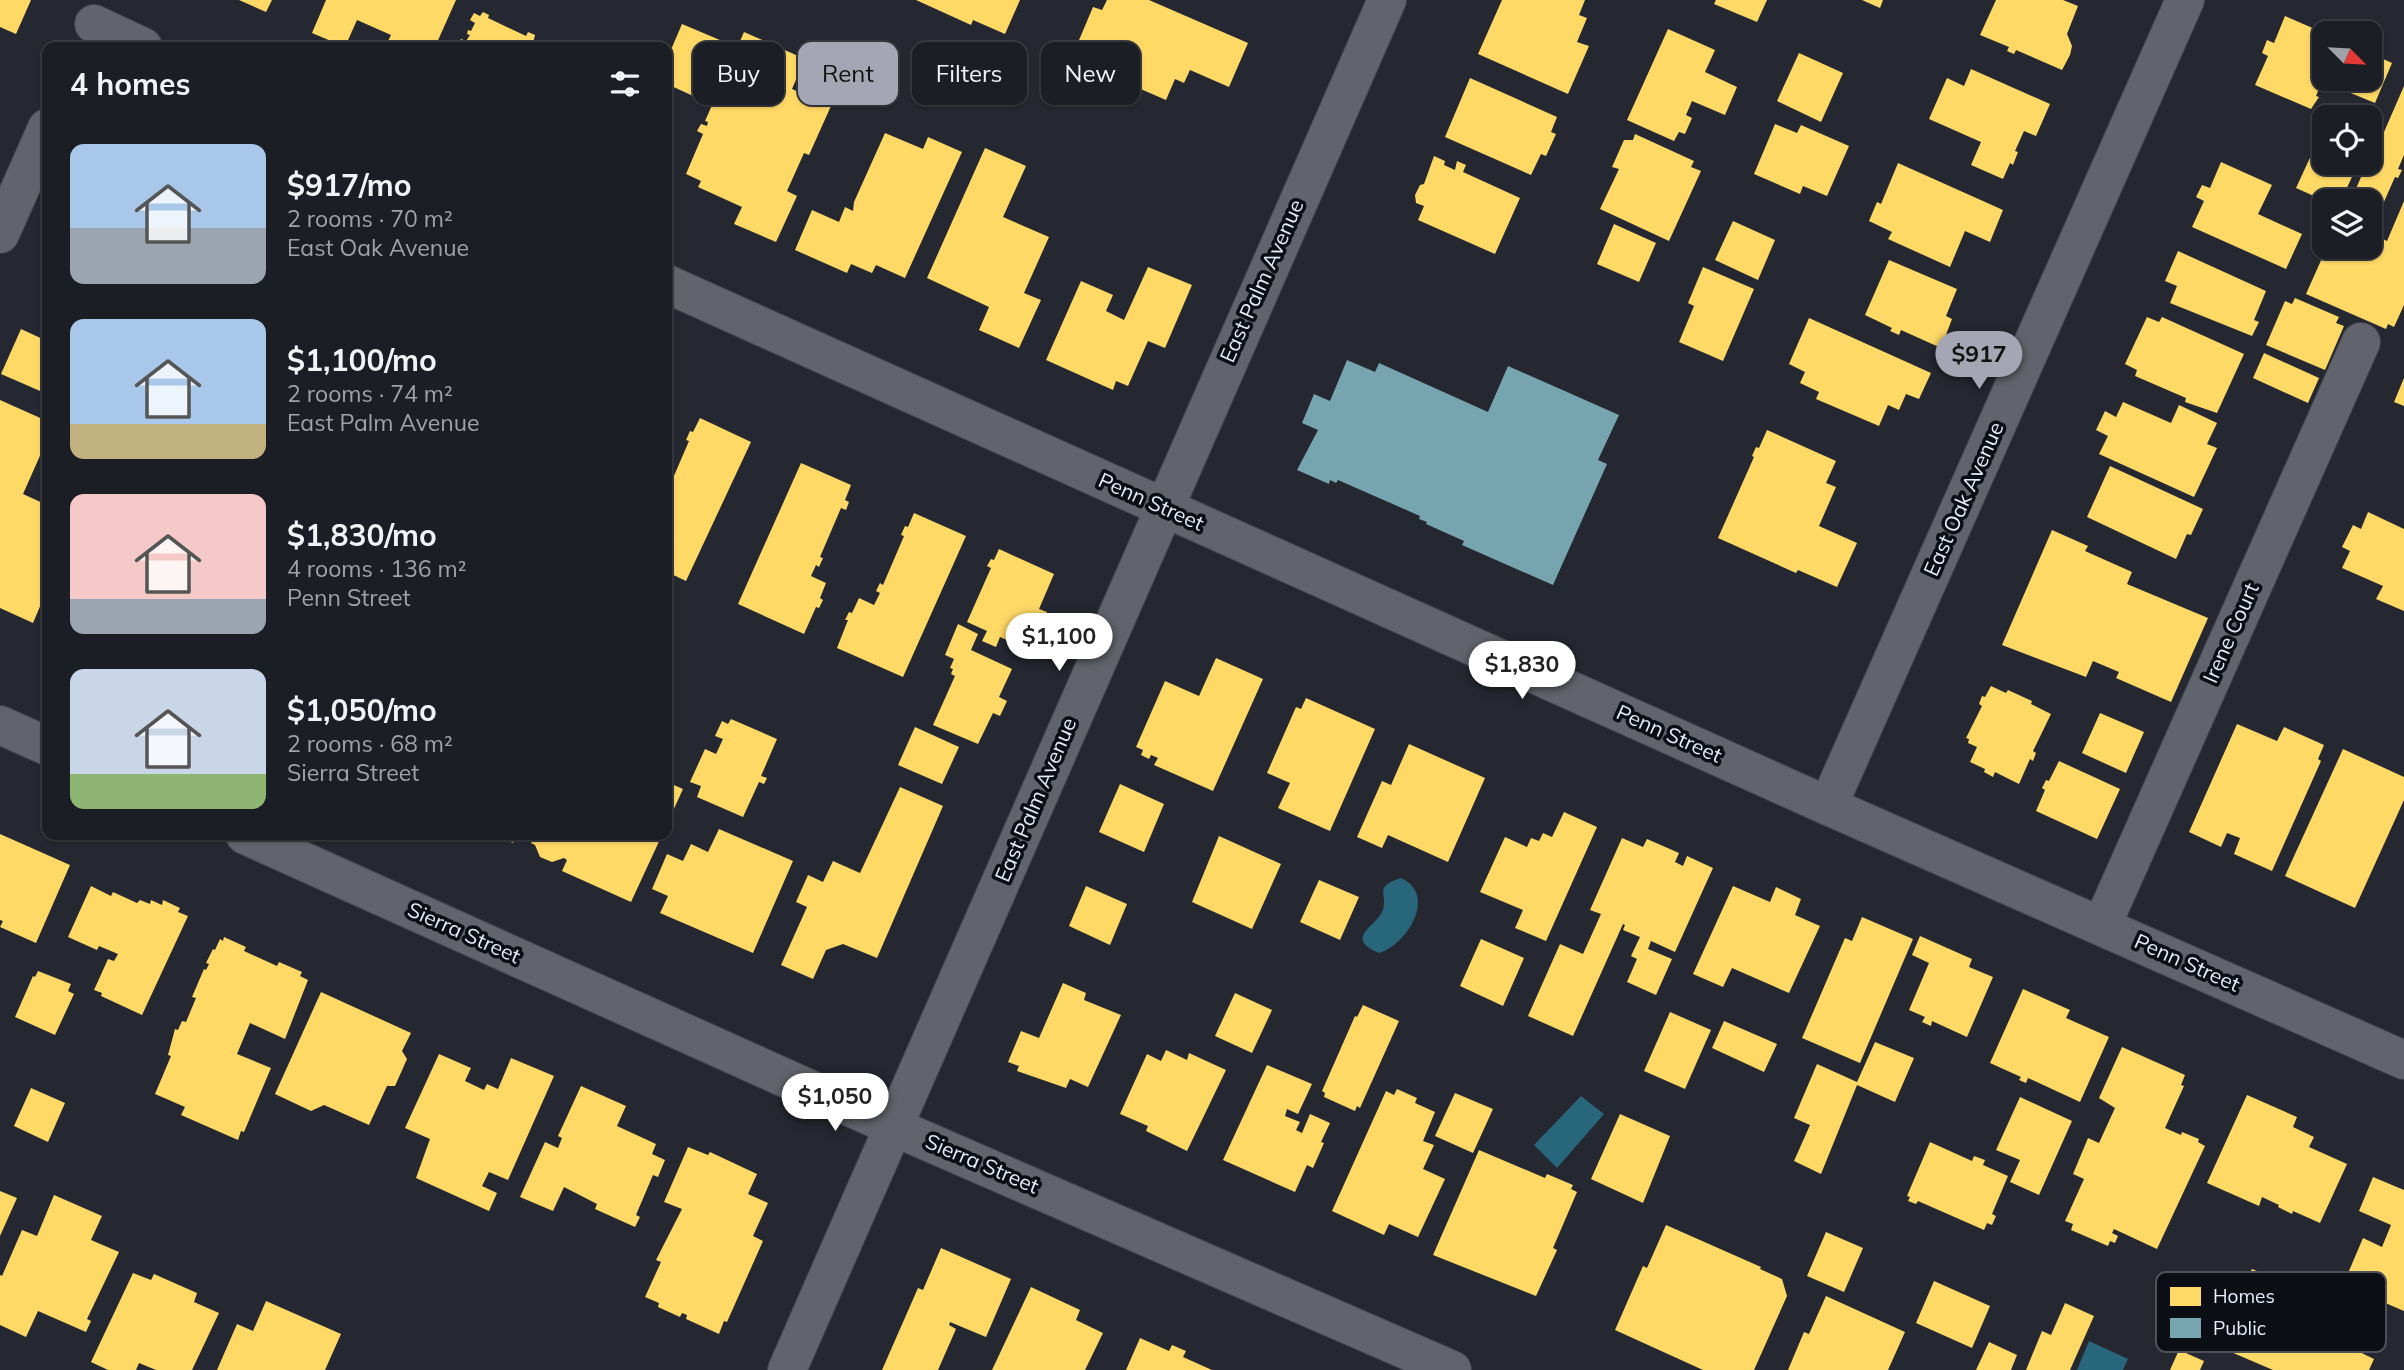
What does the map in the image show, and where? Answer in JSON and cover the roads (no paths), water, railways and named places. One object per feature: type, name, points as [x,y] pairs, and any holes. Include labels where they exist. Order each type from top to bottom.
[{"type":"street","name":"East Palm Avenue","points":[[787,1370],[1387,0]]},
{"type":"street","name":"East Oak Avenue","points":[[1828,806],[2185,0]]},
{"type":"street","points":[[94,24],[132,42]]},
{"type":"street","points":[[0,234],[42,139]]},
{"type":"street","name":"Penn Street","points":[[672,286],[1828,806],[2404,1060]]},
{"type":"street","name":"Irene Court","points":[[2102,925],[2361,342]]},
{"type":"street","points":[[0,725],[42,744]]},
{"type":"street","name":"Sierra Street","points":[[255,840],[894,1127],[1452,1370]]},
{"type":"water","points":[[1401,878],[1412,886],[1418,907],[1408,930],[1390,948],[1379,953],[1369,948],[1363,937],[1382,912],[1384,888]]},
{"type":"water","points":[[1581,1096],[1604,1114],[1557,1168],[1534,1145]]},
{"type":"water","points":[[2089,1341],[2128,1359],[2123,1370],[2077,1370]]}]
